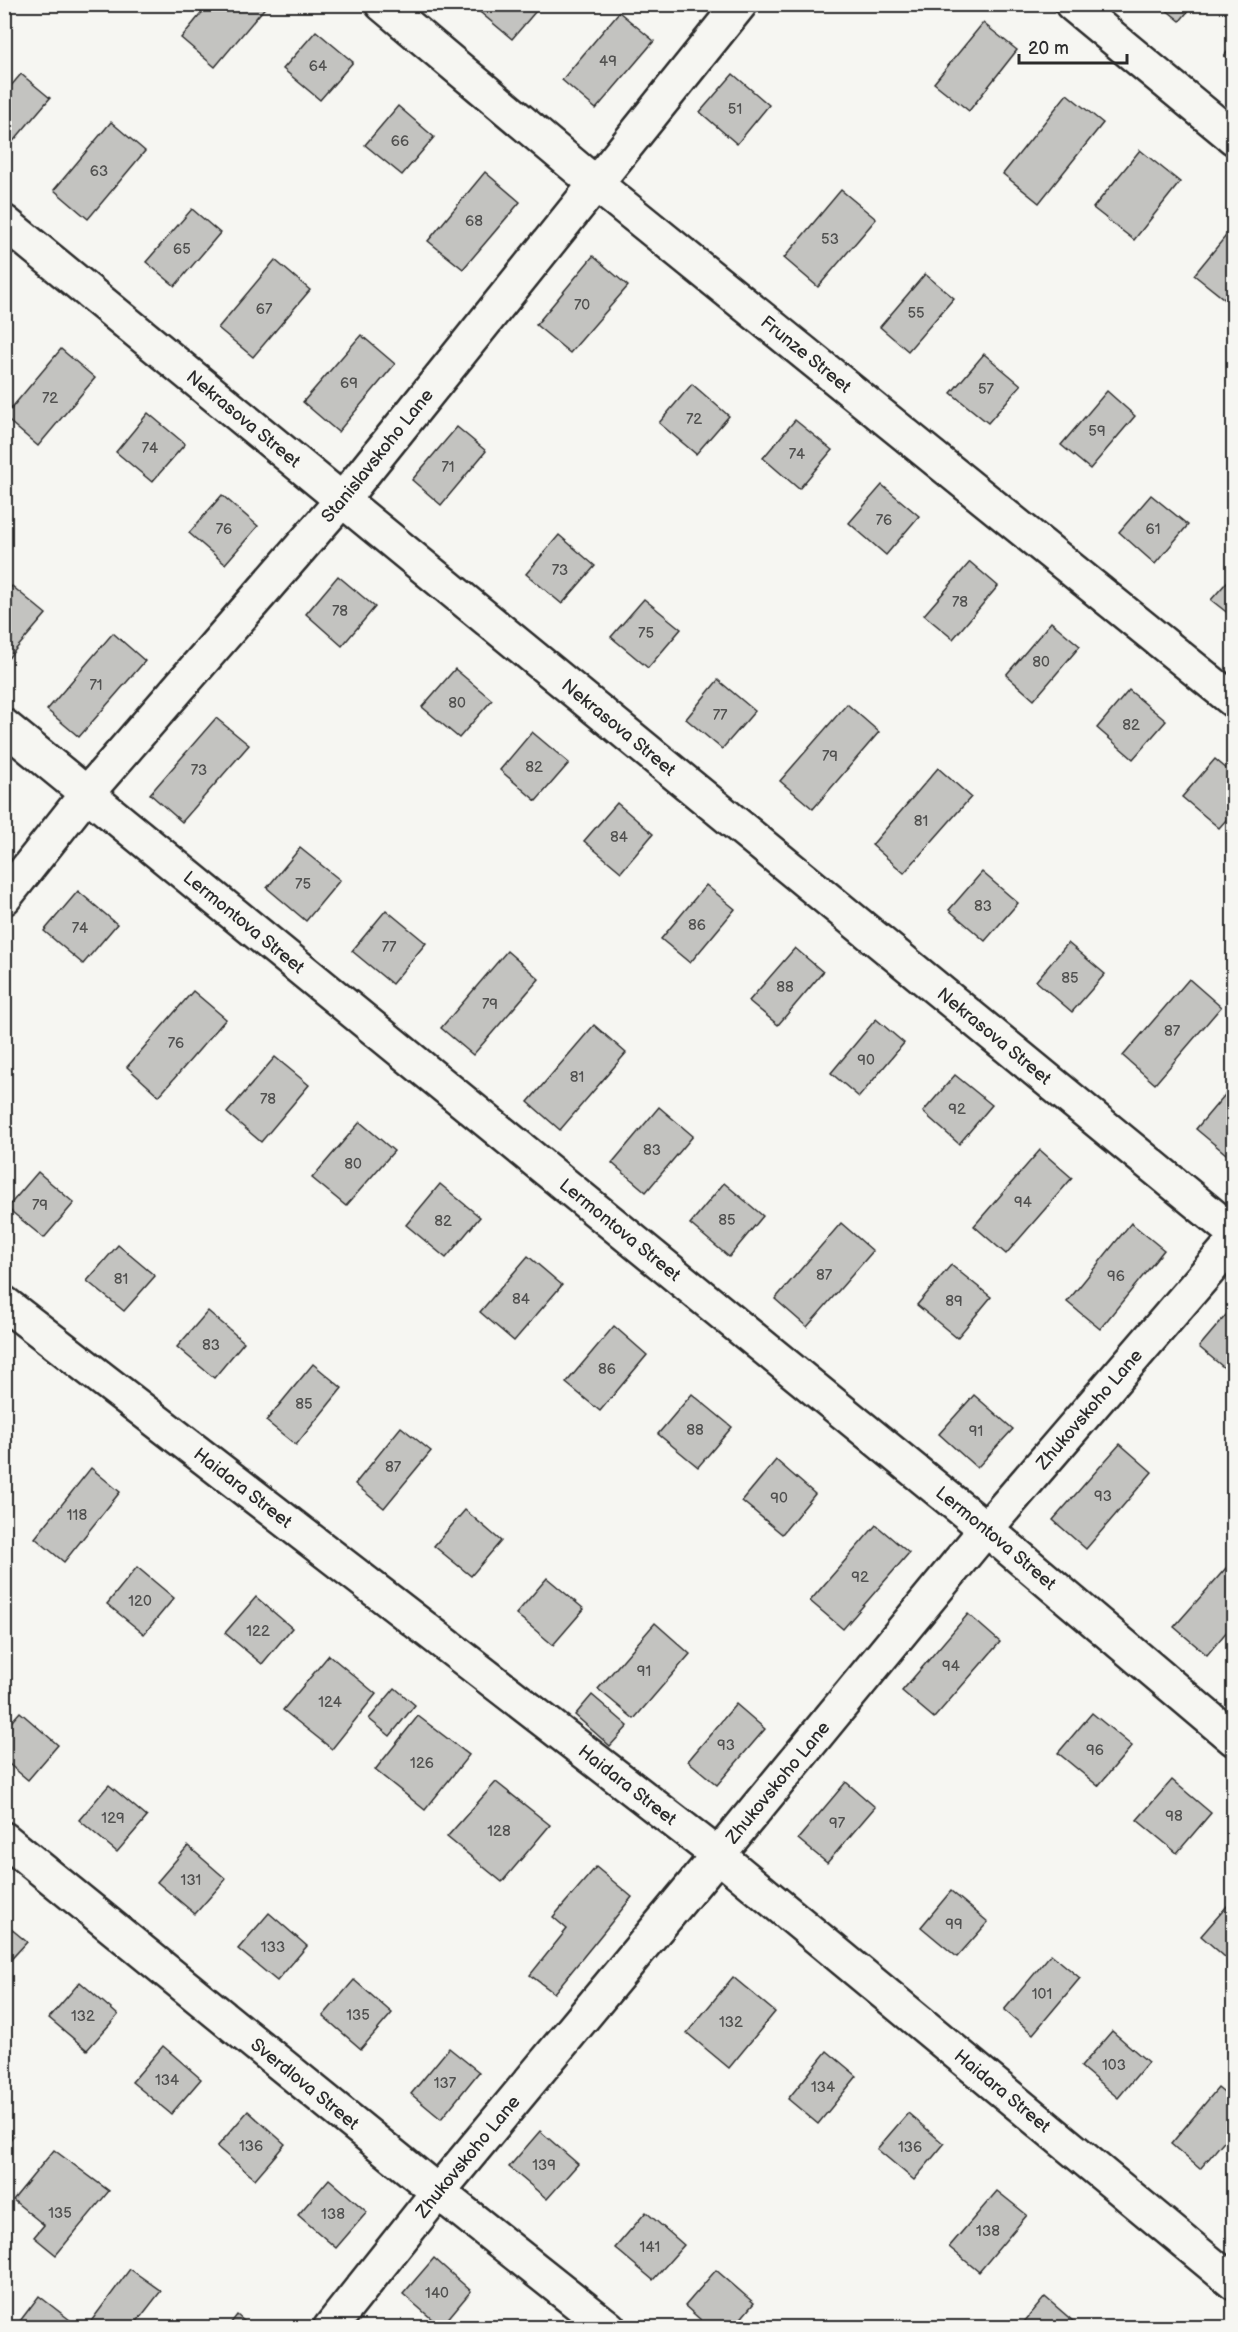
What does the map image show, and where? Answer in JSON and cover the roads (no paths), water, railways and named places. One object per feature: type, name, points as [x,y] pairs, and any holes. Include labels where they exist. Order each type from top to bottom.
[{"type":"street","name":"Frunze Street","points":[[382,4],[596,184],[1233,701]]},
{"type":"street","name":"Stanislavskoho Lane","points":[[4,898],[88,792],[342,500],[740,4]]},
{"type":"street","points":[[1072,4],[1233,138]]},
{"type":"street","name":"Nekrasova Street","points":[[4,222],[1233,1233]]},
{"type":"street","name":"Lermontova Street","points":[[4,726],[88,792],[986,1529],[1233,1739]]},
{"type":"street","name":"Zhukovskoho Lane","points":[[330,2328],[438,2192],[986,1529],[1233,1241]]},
{"type":"street","name":"Haidara Street","points":[[4,1304],[718,1855],[1233,2283]]},
{"type":"street","name":"Sverdlova Street","points":[[4,1839],[609,2328]]}]
